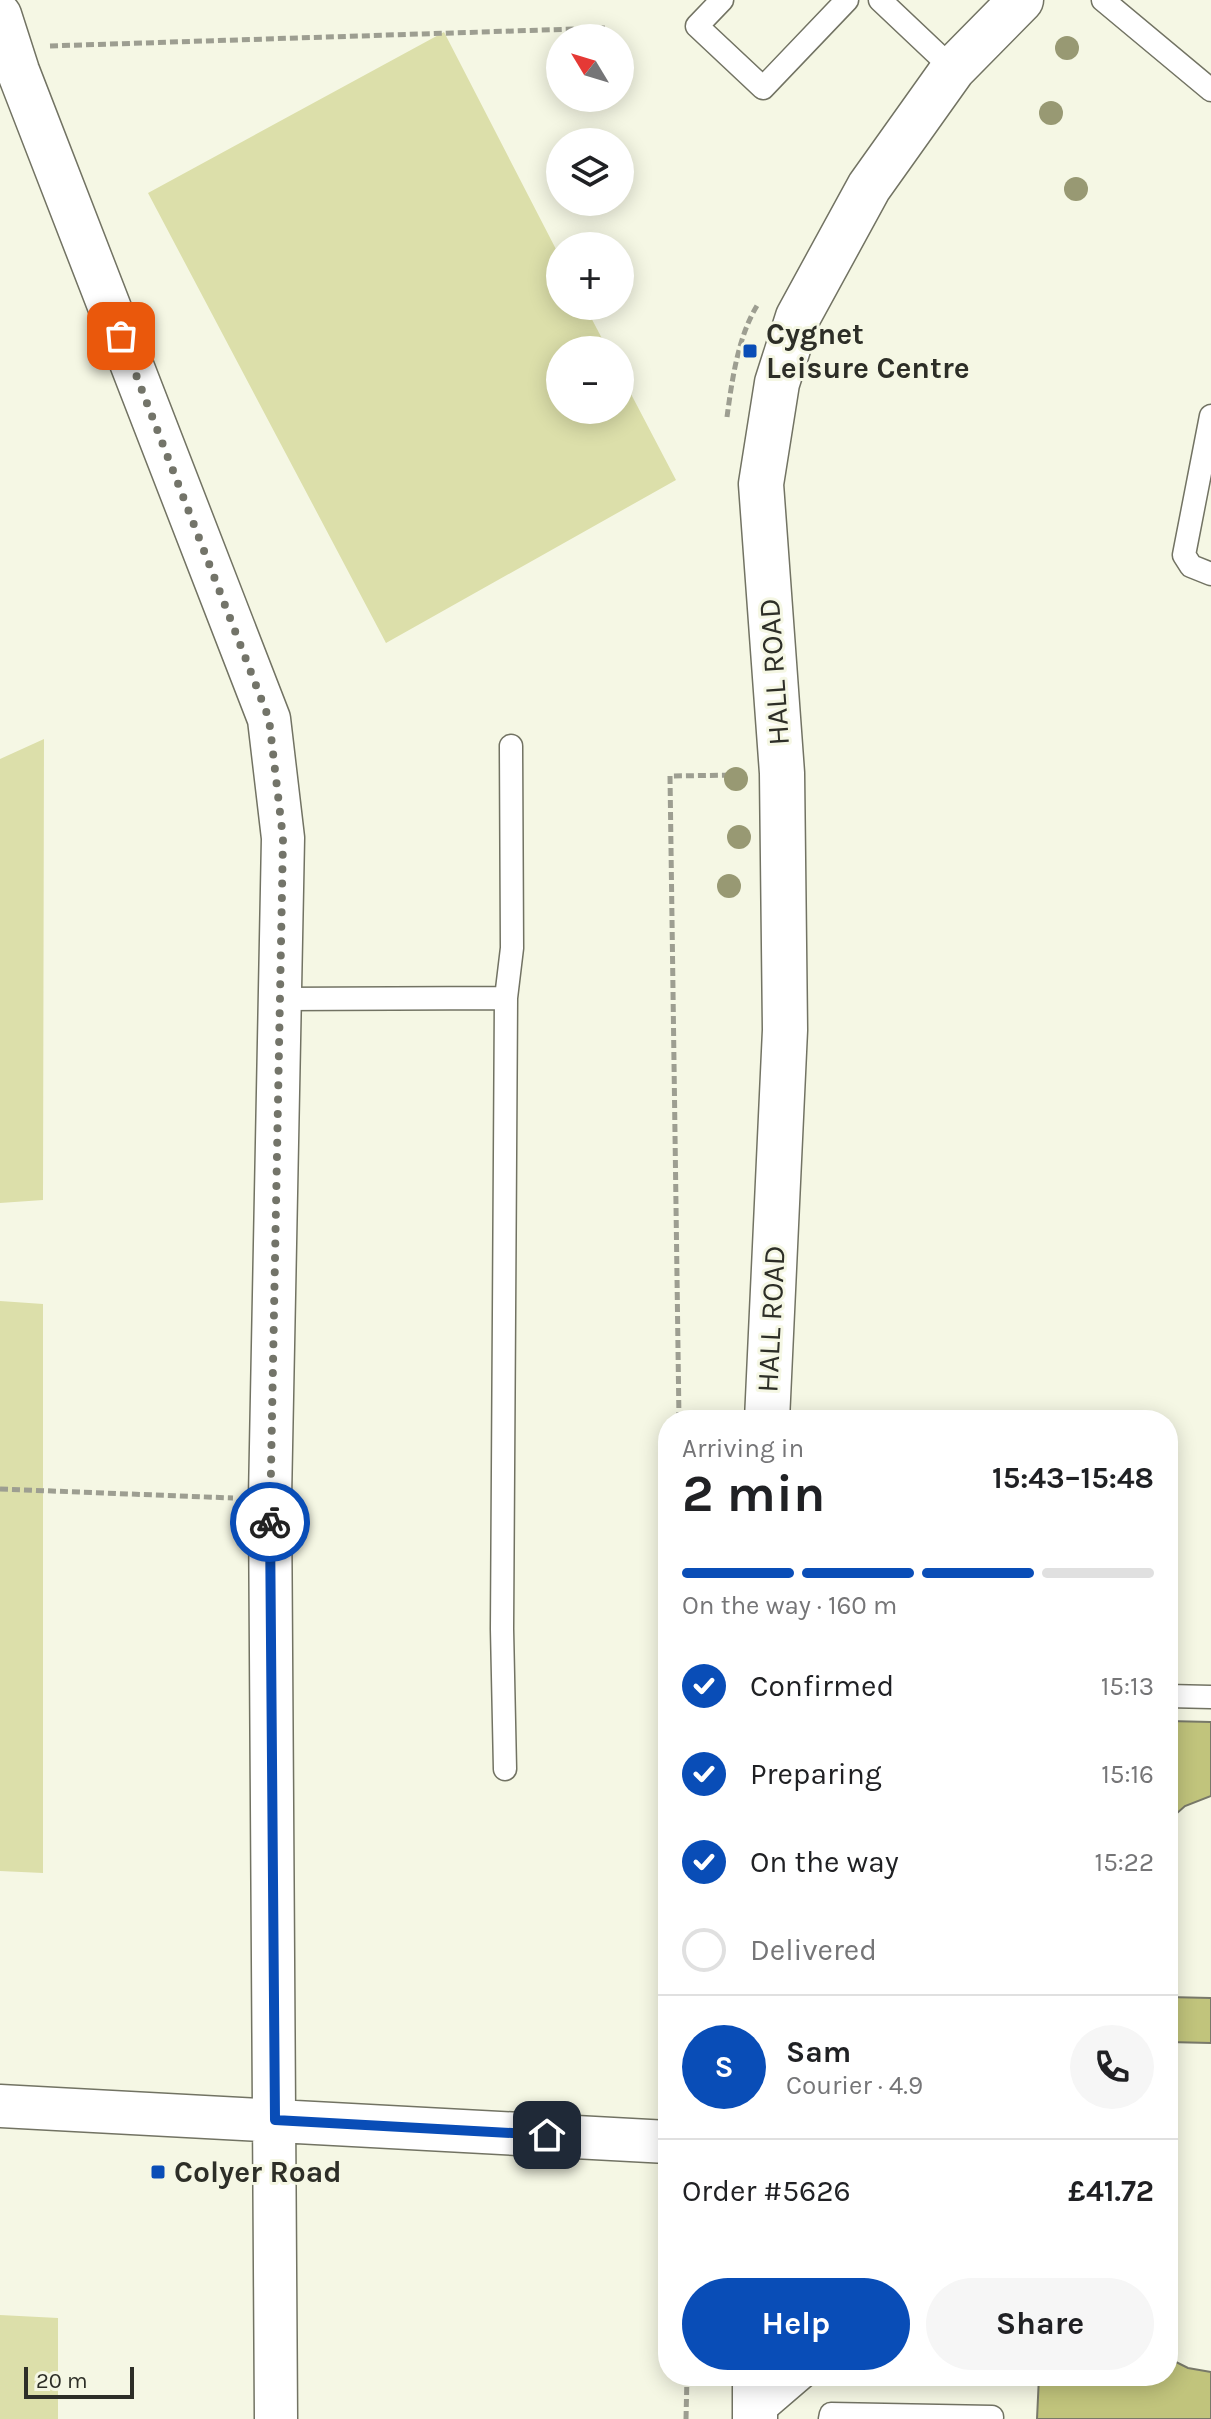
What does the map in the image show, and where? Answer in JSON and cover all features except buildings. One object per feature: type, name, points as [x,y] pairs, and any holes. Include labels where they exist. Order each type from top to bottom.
[{"type":"street","name":"HALL ROAD","points":[[767,1410],[785,1030],[782,773],[761,484],[777,383],[798,317],[869,187],[953,69],[1021,0]]},
{"type":"street","points":[[0,14],[18,71],[269,719],[283,838],[270,1498],[276,2419]]},
{"type":"street","points":[[0,2106],[658,2141]]},
{"type":"street","points":[[755,2386],[755,2419]]},
{"type":"lane","points":[[0,14],[9,0]]},
{"type":"lane","points":[[722,0],[697,26],[763,88],[847,0]]},
{"type":"lane","points":[[880,0],[953,69]]},
{"type":"lane","points":[[1103,0],[1211,90]]},
{"type":"lane","points":[[1211,416],[1184,555],[1191,566],[1211,574]]},
{"type":"lane","points":[[505,1769],[502,1614],[506,998],[512,948],[511,746]]},
{"type":"lane","points":[[280,999],[506,998]]},
{"type":"lane","points":[[1178,1696],[1211,1697]]},
{"type":"lane","points":[[755,2419],[793,2386]]},
{"type":"lane","points":[[830,2419],[831,2414],[992,2417]]},
{"type":"path","points":[[18,71],[53,44],[546,30]]},
{"type":"path","points":[[679,1410],[670,776],[782,773]]},
{"type":"path","points":[[0,1489],[218,1499],[270,1498]]},
{"type":"path","points":[[686,2419],[687,2386]]},
{"type":"green space","points":[[444,32],[547,232],[546,320],[592,320],[601,336],[546,336],[546,424],[634,424],[634,400],[676,480],[386,643],[148,193]]},
{"type":"green space","points":[[44,739],[43,1200],[0,1203],[0,759]]},
{"type":"green space","points":[[0,1301],[43,1304],[43,1873],[0,1871]]},
{"type":"green space","points":[[0,2315],[58,2318],[58,2419],[0,2419]]},
{"type":"way so far","points":[[121,336],[269,719],[283,838],[270,1522]]},
{"type":"place","name":"Cygnet Leisure Centre","points":[[750,351]]},
{"type":"place","name":"Colyer Road","points":[[158,2172]]},
{"type":"route","points":[[270,1522],[275,2120],[547,2135]]}]
